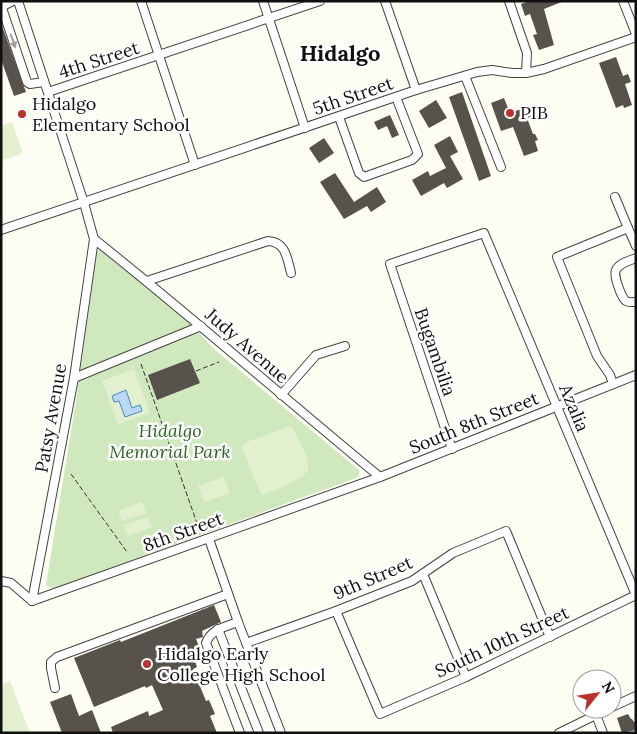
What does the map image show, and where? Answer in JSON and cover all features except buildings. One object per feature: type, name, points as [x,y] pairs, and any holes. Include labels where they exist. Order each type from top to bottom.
[{"type":"street","points":[[13,1],[5,4],[2,8],[27,82],[30,84],[44,82]]},
{"type":"street","points":[[18,1],[94,239]]},
{"type":"street","points":[[141,1],[195,165]]},
{"type":"street","points":[[263,1],[306,128]]},
{"type":"street","name":"4th Street","points":[[48,92],[320,1]]},
{"type":"street","points":[[385,1],[416,90]]},
{"type":"street","points":[[509,1],[527,53],[526,72]]},
{"type":"street","points":[[623,1],[636,36]]},
{"type":"street","name":"5th Street","points":[[1,230],[416,90],[492,70],[512,73],[544,69],[636,36]]},
{"type":"street","points":[[465,76],[501,168]]},
{"type":"street","points":[[339,117],[359,174],[364,177],[412,160],[418,154],[396,97]]},
{"type":"street","points":[[615,197],[636,246]]},
{"type":"street","points":[[613,384],[610,375],[597,356],[557,257],[628,228]]},
{"type":"street","name":"Bugambilia","points":[[452,449],[390,264],[484,233]]},
{"type":"street","name":"Azalia","points":[[484,233],[636,595]]},
{"type":"street","name":"Judy Avenue","points":[[94,239],[147,281],[380,477]]},
{"type":"street","name":"Patsy Avenue","points":[[32,601],[74,378],[94,239]]},
{"type":"street","points":[[147,281],[268,241],[275,241],[282,246],[291,273]]},
{"type":"street","points":[[636,258],[620,264],[615,270],[615,278],[625,300],[630,303],[636,302]]},
{"type":"street","points":[[74,378],[201,326]]},
{"type":"street","points":[[281,395],[316,356],[345,346]]},
{"type":"street","name":"South 8th Street","points":[[380,477],[636,375]]},
{"type":"street","name":"8th Street","points":[[32,601],[380,477]]},
{"type":"street","name":"9th Street","points":[[246,643],[336,611],[412,581],[453,553],[506,531],[550,637]]},
{"type":"street","points":[[209,539],[280,733]]},
{"type":"street","points":[[423,574],[466,677]]},
{"type":"street","points":[[1,581],[11,583],[32,601]]},
{"type":"street","points":[[55,688],[51,662],[57,657],[228,594]]},
{"type":"street","name":"South 10th Street","points":[[336,611],[380,714],[466,677],[636,595]]},
{"type":"street","points":[[238,622],[212,632],[206,643],[240,733]]},
{"type":"street","points":[[218,629],[259,733]]},
{"type":"street","points":[[622,702],[636,696]]},
{"type":"street","points":[[558,733],[588,719]]},
{"type":"street","points":[[598,719],[603,733]]},
{"type":"path","points":[[196,371],[219,362]]},
{"type":"path","points":[[141,364],[198,526]]},
{"type":"path","points":[[71,474],[127,552]]},
{"type":"green space","points":[[12,122],[23,153],[1,161],[1,126]]},
{"type":"green space","name":"Hidalgo Memorial Park","points":[[100,249],[181,314],[214,349],[359,470],[359,475],[356,478],[53,589],[46,585],[77,394],[97,253]]},
{"type":"green space","points":[[134,369],[150,413],[118,424],[102,381]]},
{"type":"green space","points":[[291,426],[305,454],[308,469],[306,473],[294,481],[261,495],[242,448],[244,443]]},
{"type":"green space","points":[[224,477],[230,493],[204,502],[198,486]]},
{"type":"green space","points":[[142,502],[146,513],[122,521],[118,511]]},
{"type":"green space","points":[[148,517],[152,527],[128,536],[124,525]]},
{"type":"green space","points":[[10,681],[30,733],[1,733],[1,685]]},
{"type":"water","points":[[126,390],[132,408],[140,405],[142,411],[125,417],[119,401],[114,402],[112,396]]},
{"type":"place","name":"PIB","points":[[510,113]]},
{"type":"place","name":"Hidalgo Elementary School","points":[[22,114]]},
{"type":"place","name":"Hidalgo Early College High School","points":[[147,664]]},
{"type":"district","name":"Hidalgo","points":[[340,53]]}]
